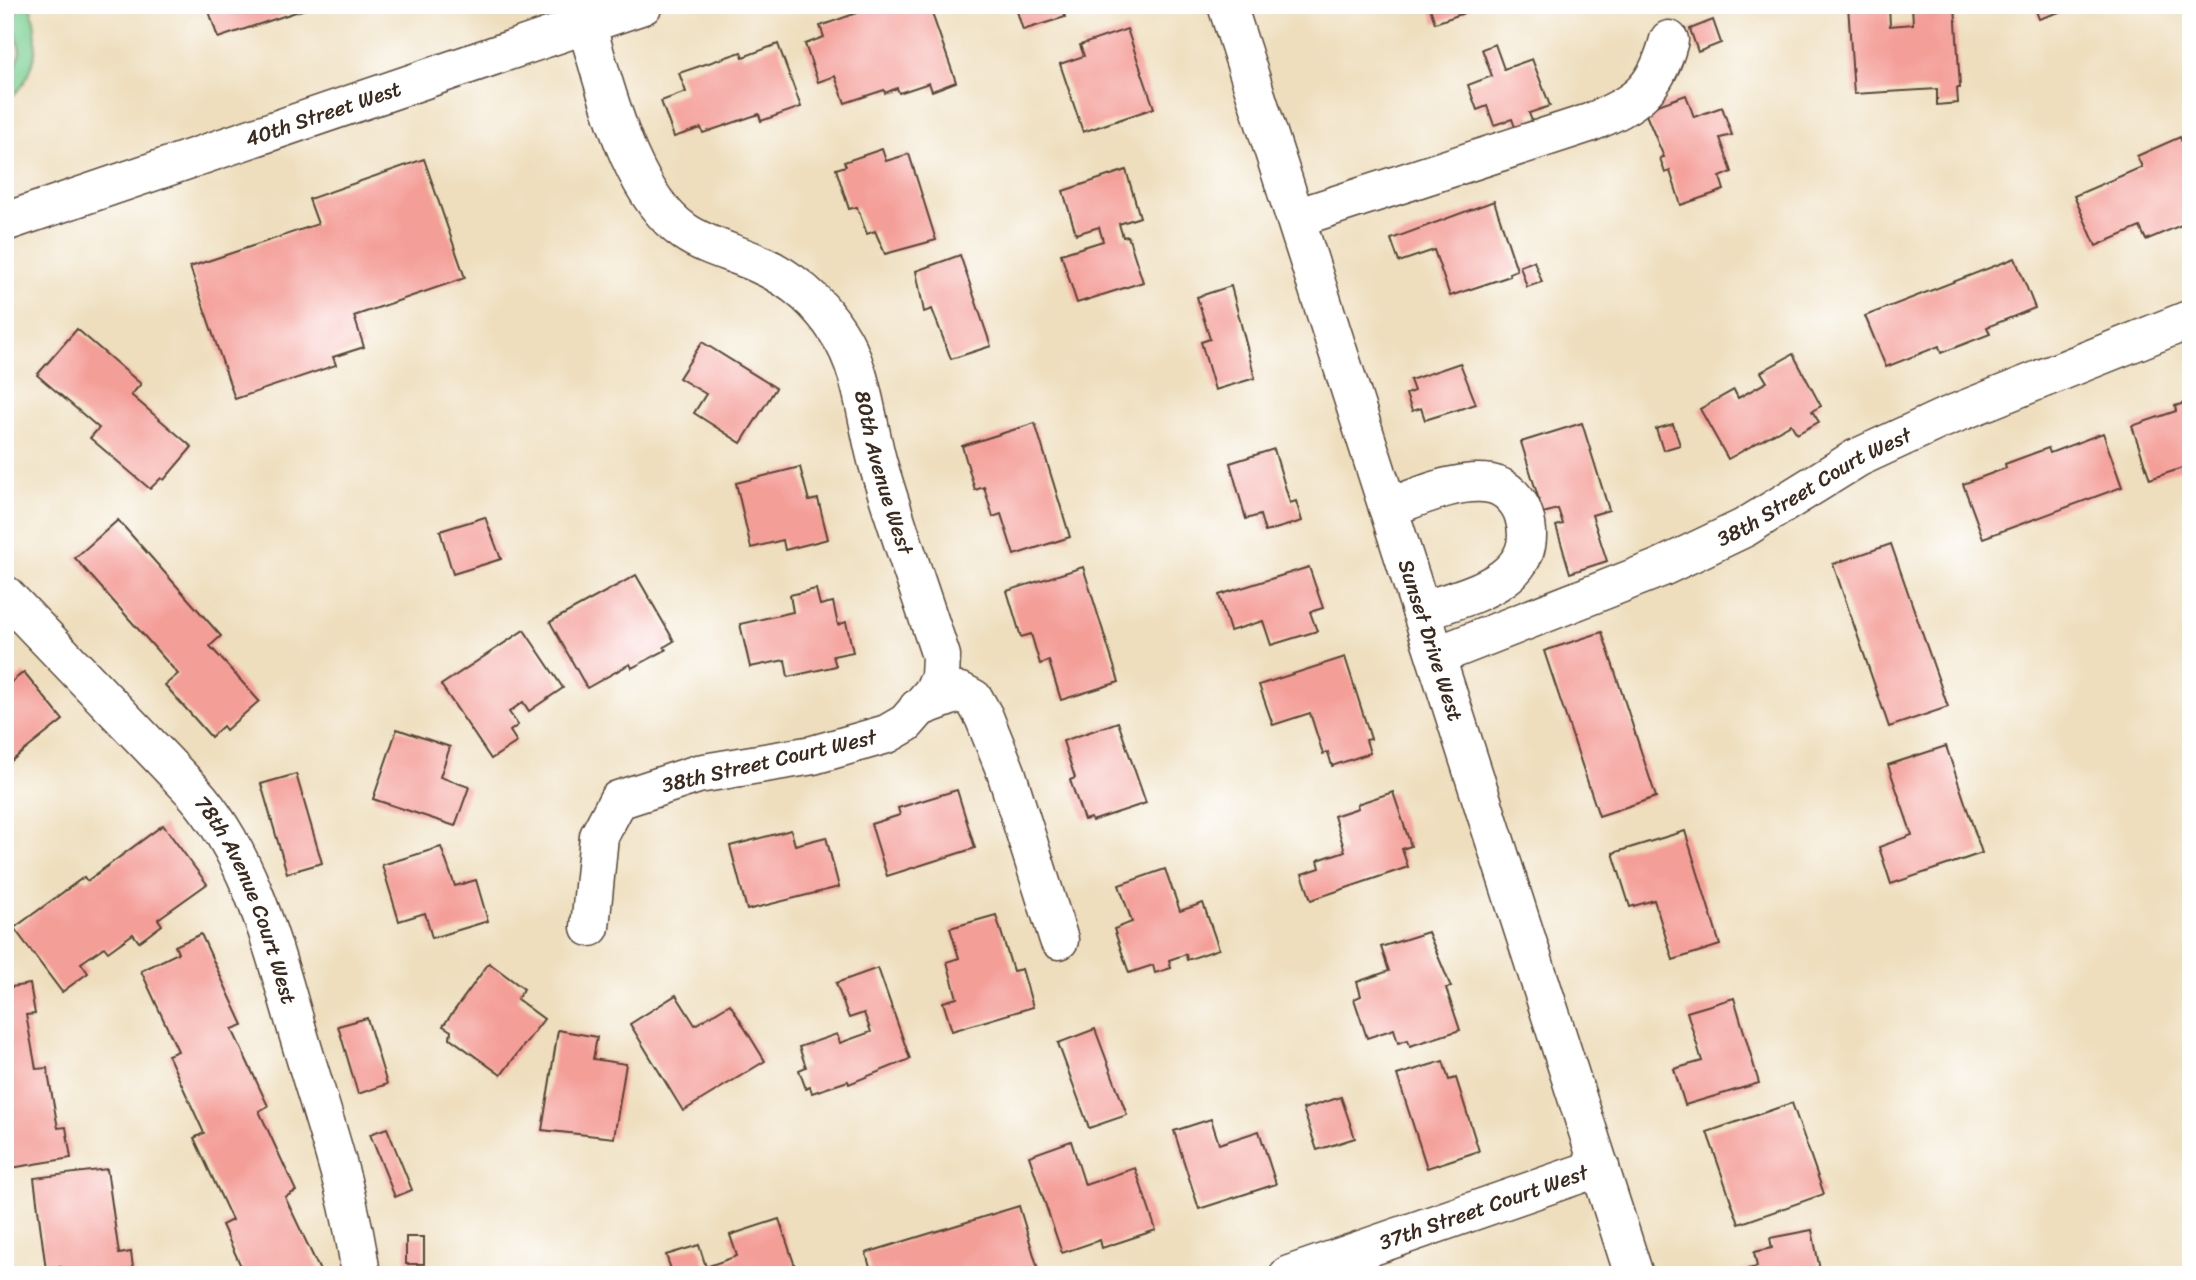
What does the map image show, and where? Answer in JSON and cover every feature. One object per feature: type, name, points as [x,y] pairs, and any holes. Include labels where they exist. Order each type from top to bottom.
[{"type":"street","name":"40th Street West","points":[[5,222],[643,5]]},
{"type":"street","name":"Sunset Drive West","points":[[1227,5],[1634,1275]]},
{"type":"street","name":"80th Avenue West","points":[[586,24],[625,143],[649,191],[665,214],[685,232],[788,279],[822,309],[840,334],[860,389],[878,464],[941,656],[936,685],[918,708]]},
{"type":"street","points":[[1296,218],[1589,123],[1625,108],[1652,84],[1669,40]]},
{"type":"street","name":"38th Street Court West","points":[[1436,656],[1660,568],[1744,528],[1857,458],[1939,420],[2191,319]]},
{"type":"street","points":[[1388,508],[1469,483],[1494,484],[1511,494],[1523,513],[1529,537],[1525,556],[1506,576],[1467,597],[1421,611]]},
{"type":"street","name":"78th Avenue Court West","points":[[5,594],[213,813],[228,837],[263,919],[334,1153],[352,1221],[361,1275]]},
{"type":"street","points":[[918,708],[961,692],[974,699],[1006,772],[1059,940]]},
{"type":"street","name":"38th Street Court West","points":[[590,927],[599,836],[618,800],[698,774],[813,755],[887,734],[906,723],[918,708]]},
{"type":"street","name":"37th Street Court West","points":[[1289,1275],[1600,1167]]},
{"type":"green space","points":[[10,5],[30,5],[36,45],[34,58],[24,82],[5,102],[5,79],[17,63],[20,51]]},
{"type":"building","points":[[207,5],[314,5],[314,6],[218,38]]},
{"type":"building","points":[[879,5],[882,13],[904,5],[929,5],[956,82],[932,91],[929,83],[899,93],[897,88],[885,93],[884,90],[845,103],[835,76],[818,82],[805,44],[824,37],[820,26]]},
{"type":"building","points":[[1015,5],[1062,5],[1065,17],[1023,30]]},
{"type":"building","points":[[1429,5],[1465,5],[1467,12],[1435,23]]},
{"type":"building","points":[[1848,5],[1889,5],[1890,26],[1913,24],[1912,5],[1955,5],[1960,88],[1957,88],[1958,103],[1937,105],[1937,89],[1854,94]]},
{"type":"building","points":[[2034,5],[2077,5],[2077,6],[2039,19]]},
{"type":"building","points":[[1713,20],[1721,43],[1698,52],[1690,29]]},
{"type":"building","points":[[1127,29],[1154,108],[1083,132],[1060,64],[1084,56],[1080,45]]},
{"type":"building","points":[[778,44],[801,107],[761,121],[759,114],[703,133],[701,128],[674,137],[661,101],[686,92],[679,73],[741,52],[743,57]]},
{"type":"building","points":[[1495,44],[1504,69],[1532,59],[1550,106],[1529,113],[1532,121],[1515,127],[1512,119],[1494,125],[1487,106],[1477,110],[1468,85],[1492,76],[1482,49]]},
{"type":"building","points":[[1686,95],[1694,117],[1722,107],[1732,135],[1720,138],[1732,172],[1720,177],[1724,190],[1681,205],[1670,171],[1665,173],[1660,158],[1664,157],[1644,110]]},
{"type":"building","points":[[2180,137],[2183,145],[2191,142],[2191,204],[2187,206],[2191,221],[2146,240],[2140,227],[2096,246],[2074,196],[2142,167],[2137,156]]},
{"type":"building","points":[[882,149],[886,161],[909,154],[936,240],[885,254],[875,231],[867,234],[857,207],[849,209],[836,169],[846,166],[844,162]]},
{"type":"building","points":[[424,159],[465,278],[354,316],[364,347],[333,357],[336,365],[235,399],[190,267],[318,224],[309,199]]},
{"type":"building","points":[[1126,170],[1140,217],[1119,224],[1123,237],[1128,236],[1143,282],[1077,303],[1061,254],[1103,241],[1099,227],[1076,234],[1063,191]]},
{"type":"building","points":[[1494,201],[1517,270],[1509,273],[1510,276],[1450,296],[1434,250],[1399,262],[1391,239]]},
{"type":"building","points":[[960,255],[991,346],[951,359],[932,309],[924,312],[916,271]]},
{"type":"building","points":[[2015,258],[2035,308],[1987,327],[1990,334],[1941,353],[1939,346],[1886,367],[1865,316]]},
{"type":"building","points":[[1534,261],[1542,282],[1527,287],[1520,266]]},
{"type":"building","points":[[1231,286],[1255,378],[1215,390],[1201,342],[1210,339],[1197,297]]},
{"type":"building","points":[[77,329],[141,384],[131,395],[192,447],[164,480],[161,478],[150,489],[90,438],[99,428],[37,375]]},
{"type":"building","points":[[702,342],[776,388],[741,443],[694,413],[706,394],[679,378]]},
{"type":"building","points":[[1793,354],[1821,406],[1812,411],[1819,422],[1797,434],[1791,424],[1728,459],[1700,409],[1734,390],[1738,398],[1767,382],[1761,372]]},
{"type":"building","points":[[1460,363],[1476,404],[1425,420],[1421,408],[1412,411],[1406,394],[1414,391],[1410,380]]},
{"type":"building","points":[[2191,401],[2191,465],[2150,479],[2132,426],[2176,411],[2175,406]]},
{"type":"building","points":[[1035,423],[1070,537],[1014,555],[1001,514],[993,517],[984,487],[975,490],[962,446]]},
{"type":"building","points":[[1582,423],[1609,510],[1592,515],[1607,561],[1570,573],[1556,526],[1563,524],[1558,509],[1543,513],[1521,442]]},
{"type":"building","points":[[1673,424],[1680,445],[1663,450],[1656,429]]},
{"type":"building","points":[[2103,433],[2122,487],[1983,538],[1963,484],[2048,448],[2050,453]]},
{"type":"building","points":[[1274,449],[1290,503],[1296,501],[1302,521],[1265,532],[1260,515],[1246,519],[1230,463]]},
{"type":"building","points":[[800,467],[809,501],[818,499],[828,539],[785,550],[783,540],[751,548],[736,483]]},
{"type":"building","points":[[485,517],[501,559],[453,574],[440,531]]},
{"type":"building","points":[[118,520],[221,636],[210,646],[259,701],[226,730],[223,726],[211,737],[165,685],[178,674],[75,558]]},
{"type":"building","points":[[1891,544],[1948,707],[1889,727],[1833,564]]},
{"type":"building","points":[[1083,567],[1119,682],[1061,700],[1049,661],[1040,664],[1031,634],[1021,637],[1007,591]]},
{"type":"building","points":[[1309,567],[1323,608],[1310,612],[1317,631],[1271,645],[1263,621],[1230,631],[1219,595]]},
{"type":"building","points":[[636,575],[674,641],[664,647],[666,650],[632,668],[630,664],[587,688],[550,622]]},
{"type":"building","points":[[816,589],[820,605],[833,602],[838,625],[846,622],[853,652],[833,656],[836,666],[788,677],[785,660],[750,667],[740,624],[793,612],[790,595]]},
{"type":"building","points":[[524,630],[563,688],[529,711],[523,702],[509,712],[518,725],[510,731],[517,742],[491,759],[441,685]]},
{"type":"building","points":[[1602,632],[1656,797],[1599,816],[1544,651]]},
{"type":"building","points":[[1345,657],[1371,739],[1366,740],[1370,753],[1332,766],[1328,752],[1323,754],[1310,713],[1273,725],[1259,685]]},
{"type":"building","points":[[24,672],[63,720],[5,766],[5,687]]},
{"type":"building","points":[[1118,722],[1146,803],[1092,821],[1091,818],[1084,820],[1070,780],[1075,778],[1063,741]]},
{"type":"building","points":[[397,729],[450,747],[440,777],[469,787],[455,826],[373,799]]},
{"type":"building","points":[[1946,746],[1982,853],[1891,884],[1879,847],[1912,835],[1888,765]]},
{"type":"building","points":[[296,774],[322,863],[287,873],[261,784]]},
{"type":"building","points":[[957,790],[975,848],[887,876],[871,824],[900,815],[898,808]]},
{"type":"building","points":[[1393,792],[1411,846],[1402,849],[1408,867],[1311,900],[1302,874],[1320,868],[1318,860],[1345,851],[1334,816],[1358,808],[1357,804]]},
{"type":"building","points":[[163,825],[207,884],[158,919],[162,925],[139,942],[133,934],[108,952],[104,947],[81,963],[88,973],[62,992],[14,928],[84,877],[87,881]]},
{"type":"building","points":[[791,830],[795,845],[826,837],[839,887],[747,910],[730,846]]},
{"type":"building","points":[[1685,831],[1720,945],[1673,960],[1654,900],[1630,907],[1613,853]]},
{"type":"building","points":[[441,847],[455,886],[476,880],[488,921],[432,938],[425,913],[399,921],[382,865]]},
{"type":"building","points":[[1165,869],[1180,911],[1203,903],[1219,949],[1187,960],[1186,954],[1169,960],[1171,968],[1155,973],[1153,965],[1129,973],[1114,929],[1132,922],[1119,885]]},
{"type":"building","points":[[996,915],[1013,971],[1022,969],[1033,1007],[952,1031],[943,1002],[957,998],[947,962],[959,958],[950,928]]},
{"type":"building","points":[[1428,932],[1451,987],[1446,988],[1460,1030],[1410,1046],[1408,1040],[1398,1043],[1394,1029],[1367,1038],[1354,999],[1361,996],[1357,982],[1389,971],[1381,947]]},
{"type":"building","points":[[201,934],[243,1025],[232,1029],[268,1106],[259,1111],[296,1191],[285,1197],[322,1275],[245,1275],[222,1225],[232,1220],[194,1138],[204,1133],[168,1055],[178,1051],[141,971],[178,953],[175,946]]},
{"type":"building","points":[[489,963],[524,989],[517,999],[544,1019],[501,1075],[450,1038],[451,1031],[443,1026]]},
{"type":"building","points":[[878,968],[910,1059],[849,1084],[848,1081],[812,1093],[810,1087],[806,1089],[799,1070],[806,1067],[799,1047],[837,1034],[840,1043],[871,1032],[864,1013],[849,1018],[836,983]]},
{"type":"building","points":[[30,984],[35,1014],[26,1015],[36,1069],[47,1068],[58,1128],[66,1127],[71,1158],[5,1169],[5,988]]},
{"type":"building","points":[[676,995],[695,1025],[730,1004],[765,1061],[683,1111],[630,1024]]},
{"type":"building","points":[[1734,998],[1759,1083],[1685,1105],[1674,1069],[1702,1061],[1687,1012]]},
{"type":"building","points":[[367,1018],[387,1084],[358,1094],[338,1026]]},
{"type":"building","points":[[1095,1029],[1127,1115],[1089,1128],[1058,1043]]},
{"type":"building","points":[[558,1030],[597,1037],[593,1059],[626,1064],[614,1138],[542,1130]]},
{"type":"building","points":[[1443,1061],[1449,1080],[1456,1078],[1479,1151],[1427,1168],[1397,1075]]},
{"type":"building","points":[[1341,1097],[1355,1138],[1317,1150],[1303,1109]]},
{"type":"building","points":[[1792,1103],[1824,1194],[1739,1224],[1707,1132]]},
{"type":"building","points":[[1211,1119],[1219,1144],[1259,1131],[1276,1184],[1199,1209],[1174,1131]]},
{"type":"building","points":[[387,1128],[412,1190],[395,1197],[370,1134]]},
{"type":"building","points":[[1071,1141],[1085,1185],[1135,1168],[1156,1230],[1102,1248],[1100,1240],[1062,1253],[1029,1156]]},
{"type":"building","points":[[107,1169],[119,1254],[131,1252],[134,1275],[62,1275],[61,1267],[46,1270],[34,1178]]},
{"type":"building","points":[[1019,1206],[1039,1272],[1028,1275],[872,1275],[866,1253]]},
{"type":"building","points":[[779,1219],[798,1275],[673,1275],[666,1255],[699,1245],[706,1267],[737,1256],[730,1235]]},
{"type":"building","points":[[1812,1230],[1821,1275],[1739,1275],[1738,1271],[1757,1267],[1754,1252],[1772,1248],[1770,1238]]},
{"type":"building","points":[[406,1237],[424,1237],[424,1264],[406,1264]]}]
